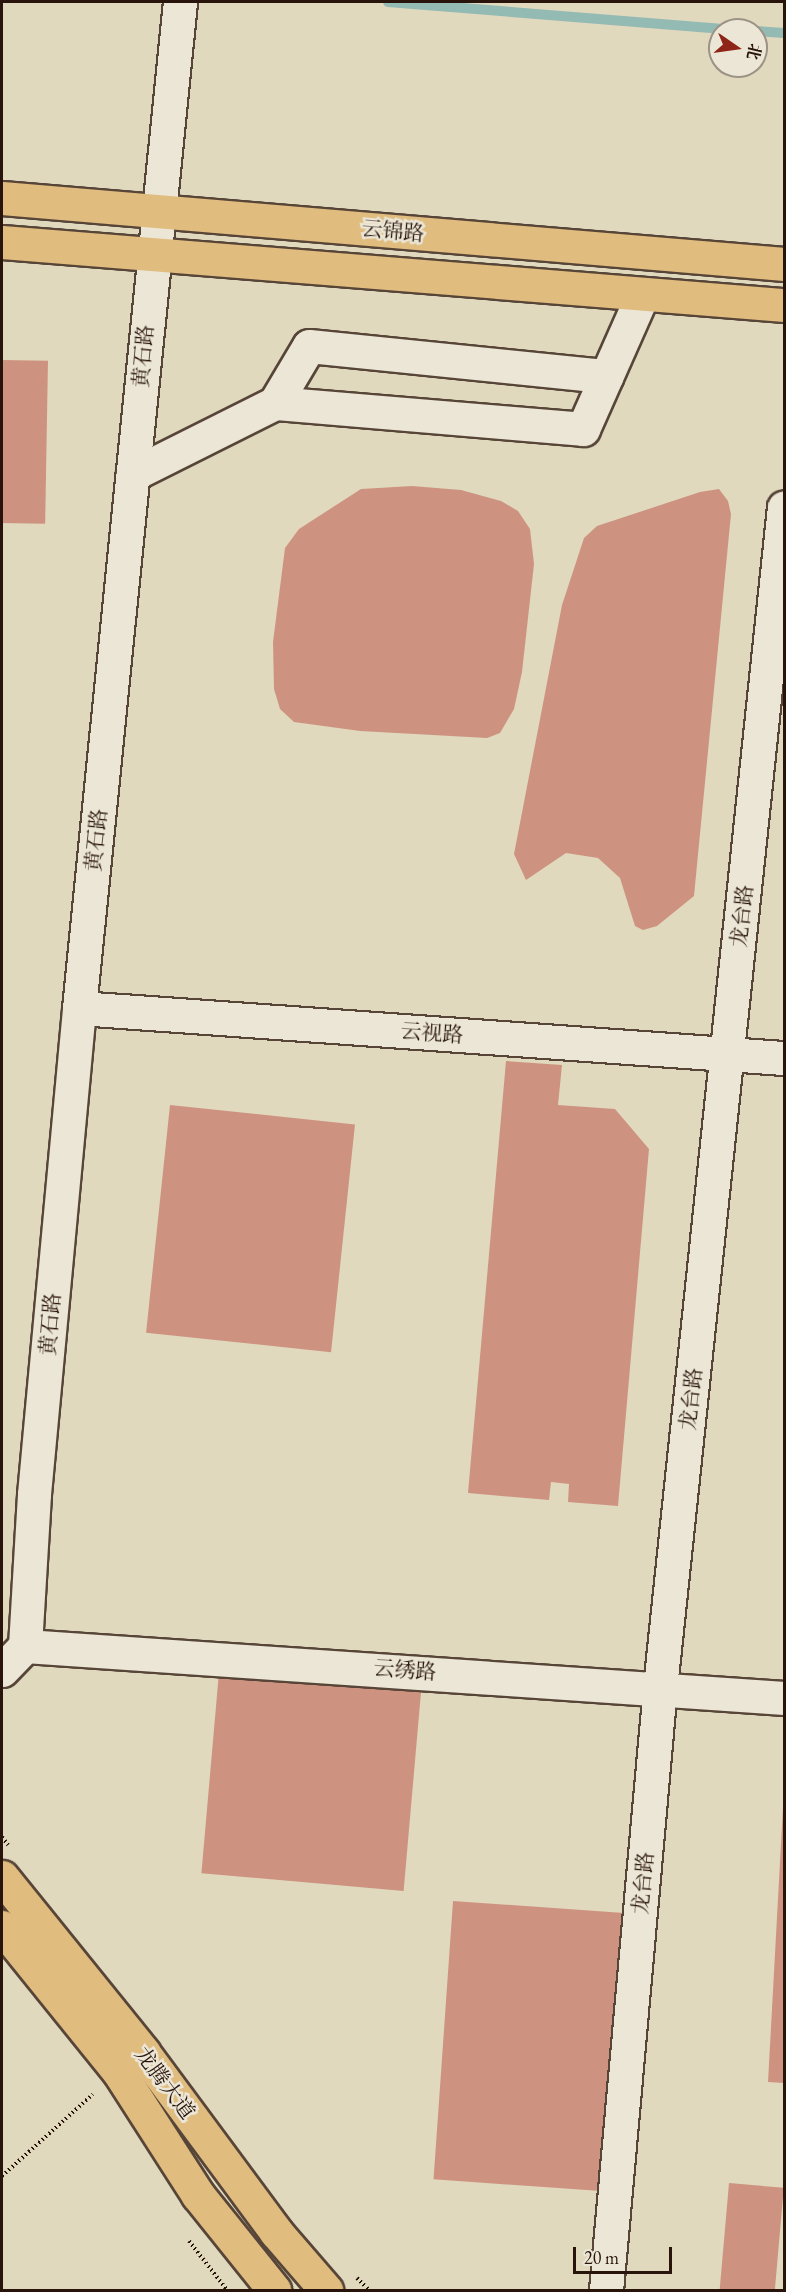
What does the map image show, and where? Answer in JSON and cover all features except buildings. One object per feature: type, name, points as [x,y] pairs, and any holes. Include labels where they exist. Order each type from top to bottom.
[{"type":"main road","name":"云锦路","points":[[2,198],[784,264]]},
{"type":"main road","name":"云锦路","points":[[2,242],[642,296],[784,305]]},
{"type":"main road","name":"龙腾大道","points":[[2,1877],[143,2052],[276,2232],[327,2290]]},
{"type":"main road","name":"龙腾大道","points":[[2,1927],[118,2072],[198,2195],[274,2290]]},
{"type":"street","name":"黄石路","points":[[25,1646],[34,1494],[79,1008],[133,474],[152,255],[180,2]]},
{"type":"street","points":[[133,474],[275,403],[583,429],[642,296]]},
{"type":"street","points":[[275,403],[309,346],[606,376]]},
{"type":"street","name":"龙台路","points":[[606,2290],[660,1687],[784,508]]},
{"type":"street","name":"云视路","points":[[79,1008],[784,1058]]},
{"type":"street","points":[[2,1670],[25,1646]]},
{"type":"street","name":"云绣路","points":[[25,1646],[660,1687],[784,1698]]},
{"type":"path","points":[[2,2176],[118,2072]]},
{"type":"waterway","points":[[388,2],[708,28]]},
{"type":"waterway","points":[[768,32],[784,33]]}]
